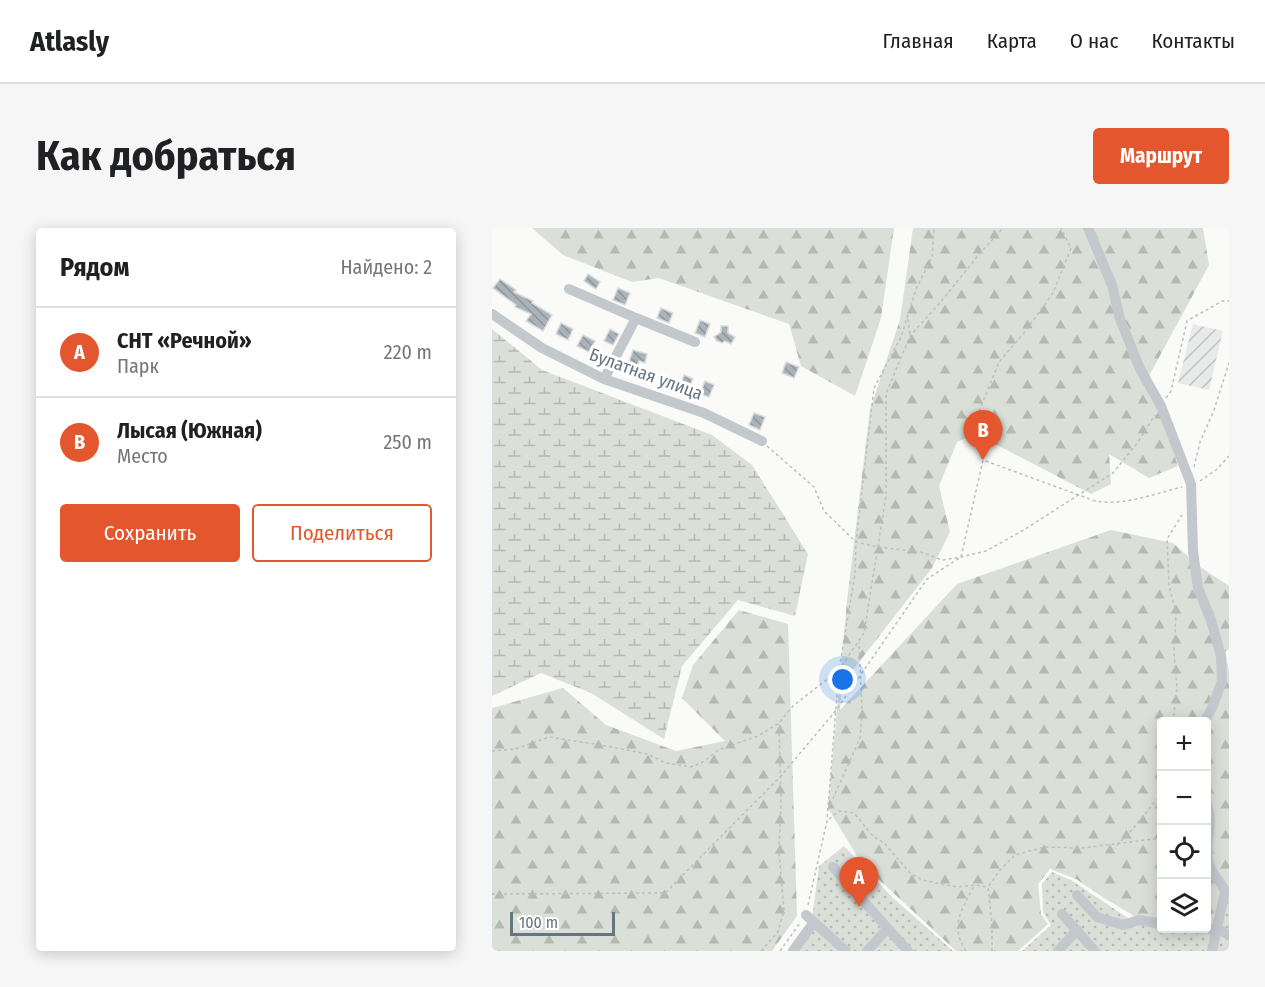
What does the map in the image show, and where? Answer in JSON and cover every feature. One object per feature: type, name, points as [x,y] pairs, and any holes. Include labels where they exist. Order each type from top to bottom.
[{"type":"street","points":[[1089,228],[1112,285],[1120,319],[1140,369],[1161,405],[1191,484],[1193,551],[1198,588],[1211,620],[1221,656],[1222,681],[1207,717]]},
{"type":"street","points":[[568,289],[695,342]]},
{"type":"street","name":"Булатная улица","points":[[492,314],[542,348],[604,379],[704,413],[762,441]]},
{"type":"street","points":[[604,379],[636,318]]},
{"type":"street","points":[[1211,825],[1208,845],[1210,867],[1225,891],[1212,951]]},
{"type":"street","points":[[833,867],[908,951]]},
{"type":"street","points":[[1077,895],[1097,917],[1123,925],[1139,920],[1157,923]]},
{"type":"street","points":[[1062,914],[1095,951]]},
{"type":"street","points":[[792,951],[810,918],[846,951]]},
{"type":"street","points":[[867,951],[886,929]]},
{"type":"street","points":[[1211,929],[1218,929],[1229,935]]},
{"type":"street","points":[[1058,951],[1077,930]]},
{"type":"path","points":[[780,951],[810,918],[828,821],[839,670],[855,574],[856,542],[874,388],[902,337],[917,287],[932,257],[934,228]]},
{"type":"path","points":[[492,751],[514,749],[549,737],[647,754],[666,763],[691,767],[703,762],[718,750],[758,736],[778,723],[793,706],[839,670],[864,633],[886,496],[886,394],[910,336],[1003,228]]},
{"type":"path","points":[[492,894],[666,893],[781,776],[837,709],[927,579],[961,558],[983,460],[980,453],[982,433],[980,409],[999,362],[1024,333],[1053,293],[1071,248],[1061,228]]},
{"type":"path","points":[[762,441],[814,487],[824,511],[856,542],[921,552],[942,560],[961,558],[986,551],[1081,495],[1113,473],[1138,442],[1172,391],[1187,321],[1222,301],[1229,301]]},
{"type":"path","points":[[908,317],[910,336]]},
{"type":"path","points":[[983,460],[1095,501],[1108,503],[1133,501],[1200,482],[1229,456]]},
{"type":"path","points":[[827,810],[860,738],[862,711],[859,641]]},
{"type":"path","points":[[761,951],[778,932],[784,910],[779,852],[781,776],[778,723]]},
{"type":"path","points":[[1116,845],[1132,830],[1157,798]]},
{"type":"path","points":[[828,821],[839,811],[854,813],[872,835],[885,844],[910,873],[922,880],[957,887],[975,885],[988,887]]},
{"type":"path","points":[[992,951],[988,887],[1015,855],[1044,847],[1082,848],[1157,839]]},
{"type":"path","points":[[966,951],[959,940],[956,927],[975,885]]},
{"type":"shaded area","points":[[1193,324],[1223,331],[1209,390],[1178,383]]},
{"type":"green space","points":[[532,228],[894,228],[881,318],[855,396],[801,366],[789,324],[659,278],[632,282],[563,255]]},
{"type":"green space","points":[[913,228],[1203,228],[1209,265],[1149,376],[1178,466],[1149,478],[1109,454],[1111,484],[1091,494],[976,434],[957,442],[939,486],[950,532],[932,568],[842,684],[840,710],[957,584],[1111,530],[1173,543],[1200,567],[1229,586],[1229,649],[1225,652],[1229,670],[1229,888],[1212,929],[1211,717],[1157,717],[1157,921],[1134,916],[1076,879],[1050,869],[1038,884],[1041,914],[1048,924],[1018,951],[956,951],[861,863],[828,808],[847,601],[870,409],[900,320]]},
{"type":"green space","points":[[492,329],[542,370],[712,435],[752,465],[808,554],[795,616],[738,600],[682,666],[664,739],[591,693],[541,673],[492,696]]},
{"type":"green space","points":[[739,610],[788,624],[797,916],[772,951],[492,951],[492,708],[563,688],[606,725],[676,751],[725,741],[682,698],[693,665]]},
{"type":"green space","points":[[844,846],[892,897],[953,951],[787,951],[812,918],[819,866]]},
{"type":"green space","points":[[1052,872],[1071,880],[1134,922],[1157,927],[1157,933],[1213,933],[1229,897],[1229,951],[1022,951],[1051,925],[1043,912],[1042,884]]},
{"type":"building","points":[[588,274],[600,282],[596,289],[584,281]]},
{"type":"building","points":[[500,279],[516,290],[514,292],[533,301],[532,303],[552,315],[543,331],[526,321],[531,314],[515,307],[516,305],[493,288]]},
{"type":"building","points":[[618,288],[630,293],[625,305],[613,300]]},
{"type":"building","points":[[661,308],[673,313],[669,323],[657,318]]},
{"type":"building","points":[[700,320],[710,324],[705,337],[695,333]]},
{"type":"building","points":[[561,323],[573,329],[568,340],[556,334]]},
{"type":"building","points":[[721,326],[728,326],[728,333],[735,337],[731,344],[717,341],[714,337],[721,332]]},
{"type":"building","points":[[610,329],[619,334],[613,345],[604,341]]},
{"type":"building","points":[[583,335],[595,341],[589,352],[577,346]]},
{"type":"building","points":[[633,350],[647,354],[645,363],[639,361],[637,367],[628,365]]},
{"type":"building","points":[[786,362],[799,367],[794,378],[782,373]]},
{"type":"building","points":[[684,375],[693,379],[687,392],[679,388]]},
{"type":"building","points":[[705,381],[714,385],[709,397],[700,394]]},
{"type":"building","points":[[754,413],[765,417],[760,430],[749,425]]},
{"type":"place","name":"Лысая (Южная)","points":[[983,460]]},
{"type":"place","name":"СНТ «Речной»","points":[[859,907]]}]
